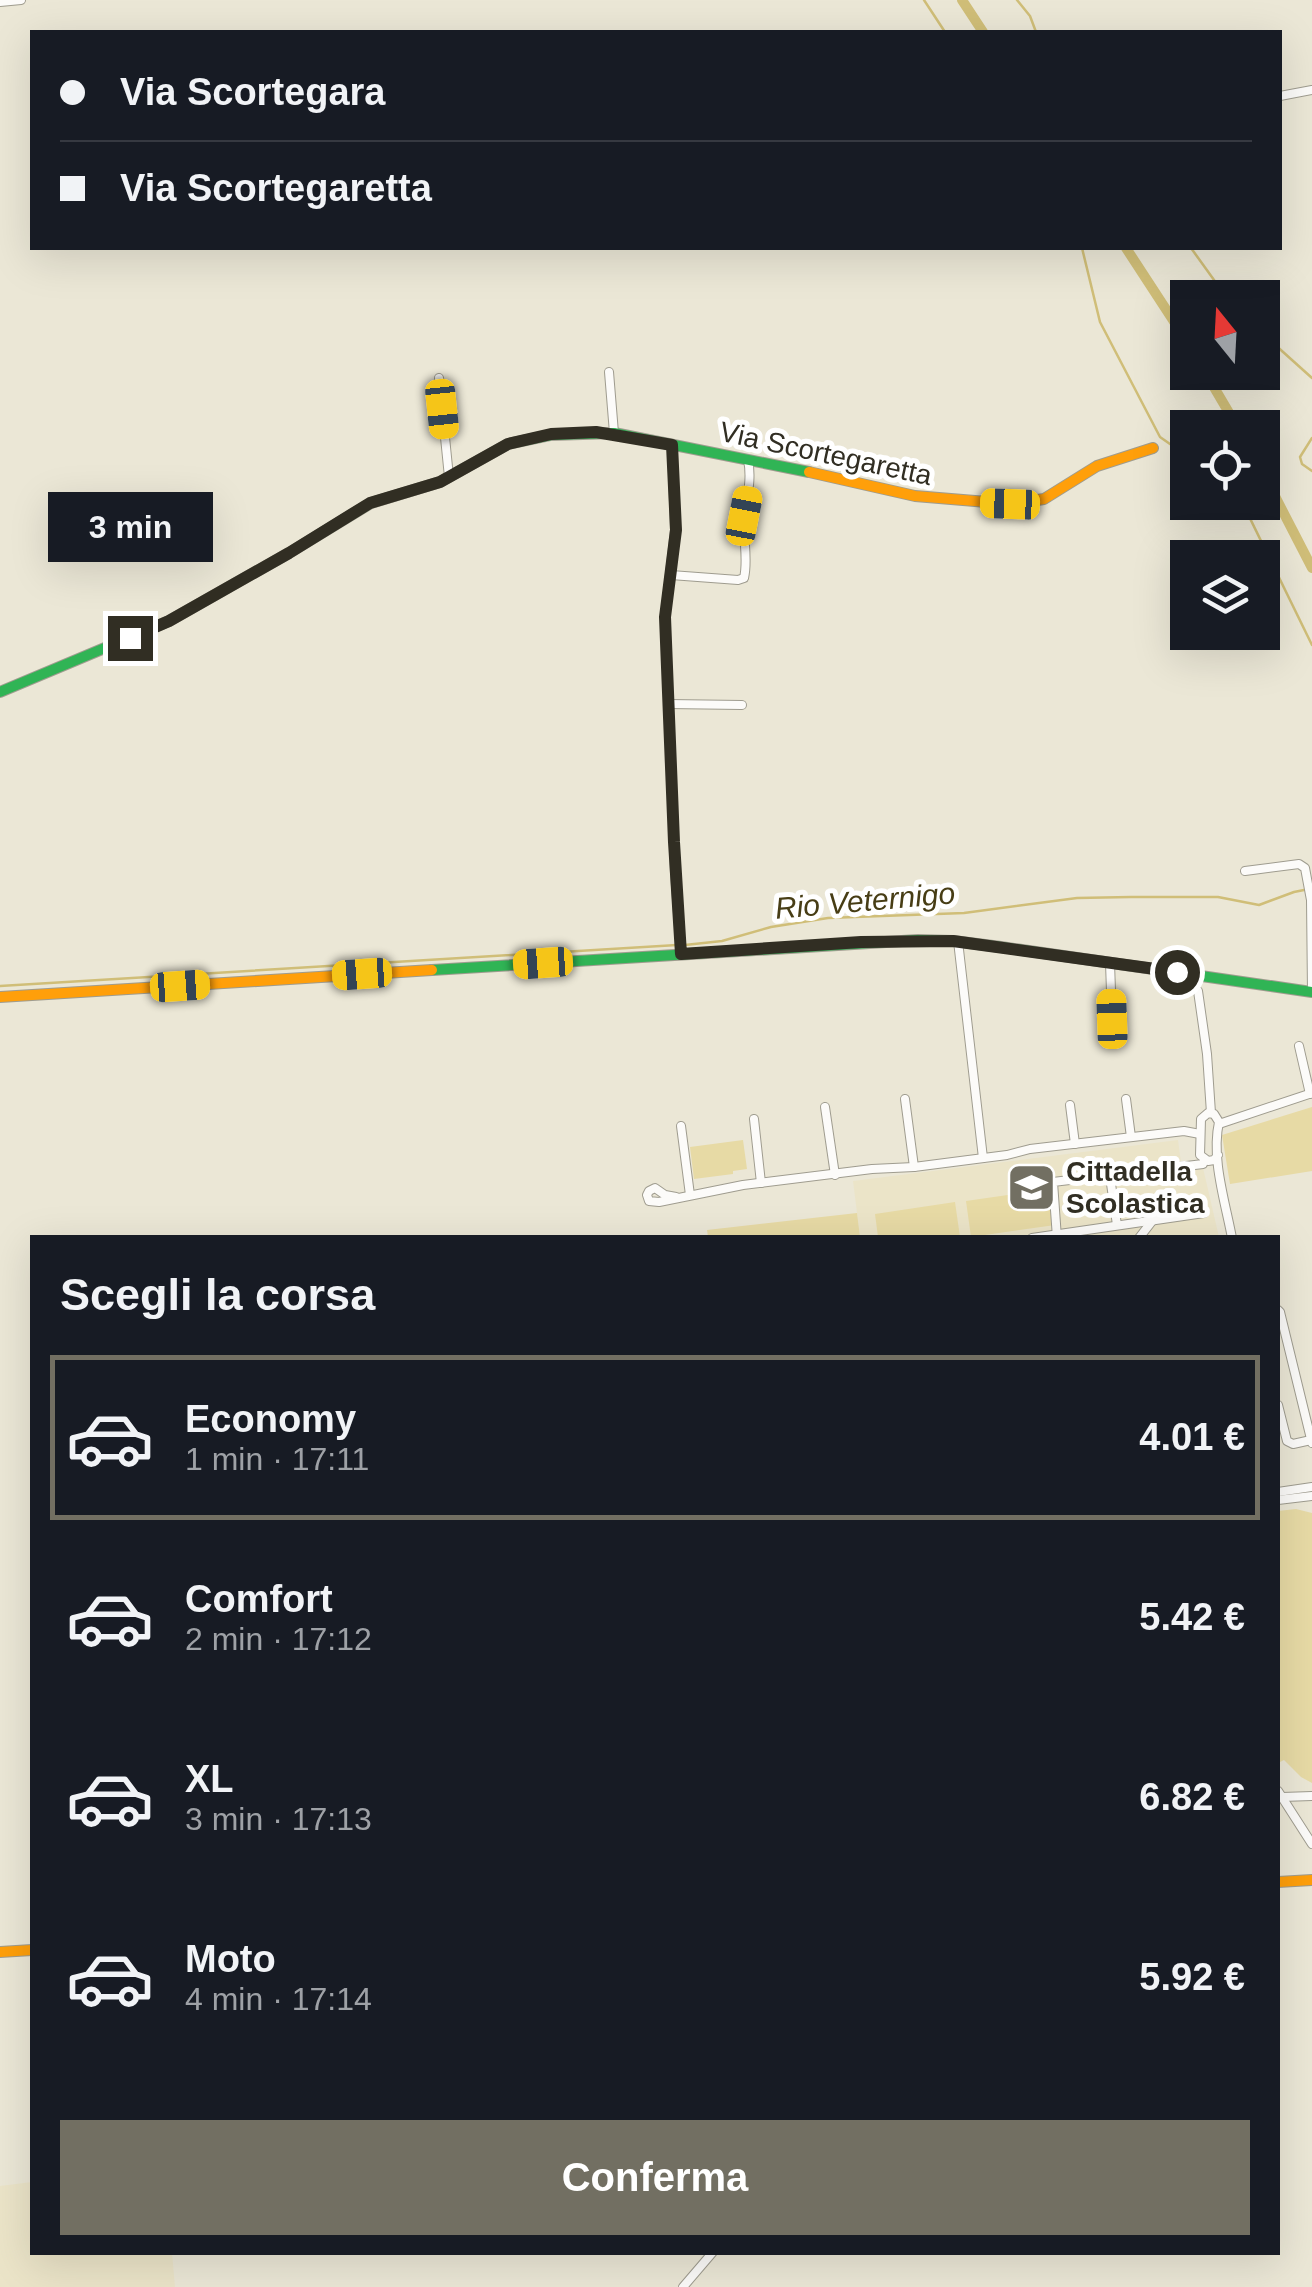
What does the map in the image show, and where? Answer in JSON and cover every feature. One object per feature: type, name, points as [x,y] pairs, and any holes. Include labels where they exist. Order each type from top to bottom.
[{"type":"street","points":[[0,2],[21,0]]},
{"type":"street","points":[[1282,96],[1312,90]]},
{"type":"street","points":[[609,372],[614,433]]},
{"type":"street","points":[[439,378],[449,477]]},
{"type":"street","name":"Via Scortegaretta","points":[[0,692],[169,621],[370,503],[449,477],[508,444],[551,434],[614,433],[936,499],[1023,504],[1055,494],[1097,466],[1153,448]]},
{"type":"street","points":[[672,445],[676,530],[665,617],[681,954]]},
{"type":"street","points":[[671,576],[744,578],[744,526],[751,475],[748,460]]},
{"type":"street","points":[[668,704],[742,705]]},
{"type":"street","points":[[0,997],[899,941],[958,941],[1312,992],[1310,896],[1305,868],[1299,864],[1245,871]]},
{"type":"street","points":[[958,941],[984,1158]]},
{"type":"street","points":[[1110,963],[1112,1019]]},
{"type":"street","points":[[1198,991],[1211,1114]]},
{"type":"street","points":[[1219,1124],[1311,1094],[1299,1046]]},
{"type":"street","points":[[1126,1098],[1131,1137]]},
{"type":"street","points":[[905,1099],[914,1168]]},
{"type":"street","points":[[1070,1105],[1075,1144]]},
{"type":"street","points":[[825,1107],[834,1174]]},
{"type":"street","points":[[1219,1169],[1199,1152],[1202,1116],[1217,1116],[1219,1124],[1219,1169],[1231,1235]]},
{"type":"street","points":[[754,1119],[761,1183]]},
{"type":"street","points":[[1184,1131],[1200,1122]]},
{"type":"street","points":[[681,1126],[690,1195]]},
{"type":"street","points":[[676,1197],[1131,1137],[1184,1131],[1200,1134]]},
{"type":"street","points":[[1057,1235],[1053,1182],[1202,1164],[1218,1155]]},
{"type":"street","points":[[1110,1177],[1117,1225]]},
{"type":"street","points":[[1062,1235],[1204,1213]]},
{"type":"street","points":[[1141,1235],[1153,1220]]},
{"type":"street","points":[[1280,1312],[1312,1441],[1293,1444],[1288,1440],[1280,1412]]},
{"type":"street","points":[[1280,1492],[1312,1487]]},
{"type":"street","points":[[1280,1500],[1312,1496]]},
{"type":"street","points":[[1280,1794],[1312,1796]]},
{"type":"street","points":[[1280,1794],[1312,1844]]},
{"type":"street","points":[[1280,1882],[1312,1880]]},
{"type":"street","points":[[0,1952],[30,1950]]},
{"type":"street","points":[[683,2287],[710,2255]]},
{"type":"shaded area","points":[[1312,1107],[1312,1171],[1230,1184],[1222,1135]]},
{"type":"shaded area","points":[[743,1140],[747,1169],[694,1179],[690,1147]]},
{"type":"shaded area","name":"Cittadella Scolastica","points":[[1178,1140],[1182,1170],[1203,1168],[1219,1235],[860,1235],[853,1181]]},
{"type":"shaded area","points":[[1049,1189],[1055,1225],[971,1235],[966,1201]]},
{"type":"shaded area","points":[[955,1202],[960,1235],[878,1235],[875,1214]]},
{"type":"shaded area","points":[[857,1213],[860,1235],[708,1235],[707,1230]]},
{"type":"shaded area","points":[[1280,1511],[1312,1513],[1312,1783],[1284,1760],[1280,1762]]},
{"type":"shaded area","points":[[30,2182],[30,2255],[172,2255],[175,2287],[0,2287],[0,2186]]},
{"type":"waterway","points":[[924,0],[944,30]]},
{"type":"waterway","points":[[962,0],[982,30]]},
{"type":"waterway","points":[[1017,0],[1035,30]]},
{"type":"waterway","points":[[1082,250],[1100,322],[1160,437],[1170,444]]},
{"type":"waterway","points":[[1127,250],[1170,315]]},
{"type":"waterway","points":[[1192,250],[1214,280]]},
{"type":"waterway","points":[[1280,349],[1312,378]]},
{"type":"waterway","points":[[1216,390],[1227,410]]},
{"type":"waterway","points":[[1312,438],[1300,457],[1302,464],[1312,471]]},
{"type":"waterway","points":[[1280,506],[1312,568]]},
{"type":"waterway","points":[[1251,520],[1312,645]]},
{"type":"waterway","name":"Rio Veternigo","points":[[685,945],[828,918],[964,913],[1077,898],[1218,897],[1259,905],[1304,890]]},
{"type":"waterway","name":"Rio Veternigo","points":[[0,986],[677,945]]},
{"type":"traffic: fast","points":[[0,692],[169,621],[371,503],[440,482],[508,444],[551,435],[614,433],[809,472]]},
{"type":"traffic: fast","points":[[432,970],[918,940],[1001,947],[1312,992]]},
{"type":"traffic: slow","points":[[809,472],[915,496],[1011,504],[1044,499],[1097,466],[1153,448]]},
{"type":"traffic: slow","points":[[0,997],[432,970]]},
{"type":"traffic: slow","points":[[1280,1882],[1312,1880]]},
{"type":"traffic: slow","points":[[0,1952],[30,1950]]},
{"type":"place","name":"Cittadella Scolastica","points":[[1031,1187]]},
{"type":"route","points":[[130,638],[169,621],[370,503],[440,482],[508,444],[551,434],[596,432],[672,445],[676,530],[665,617],[681,954],[861,942],[953,941],[1177,972]]}]
